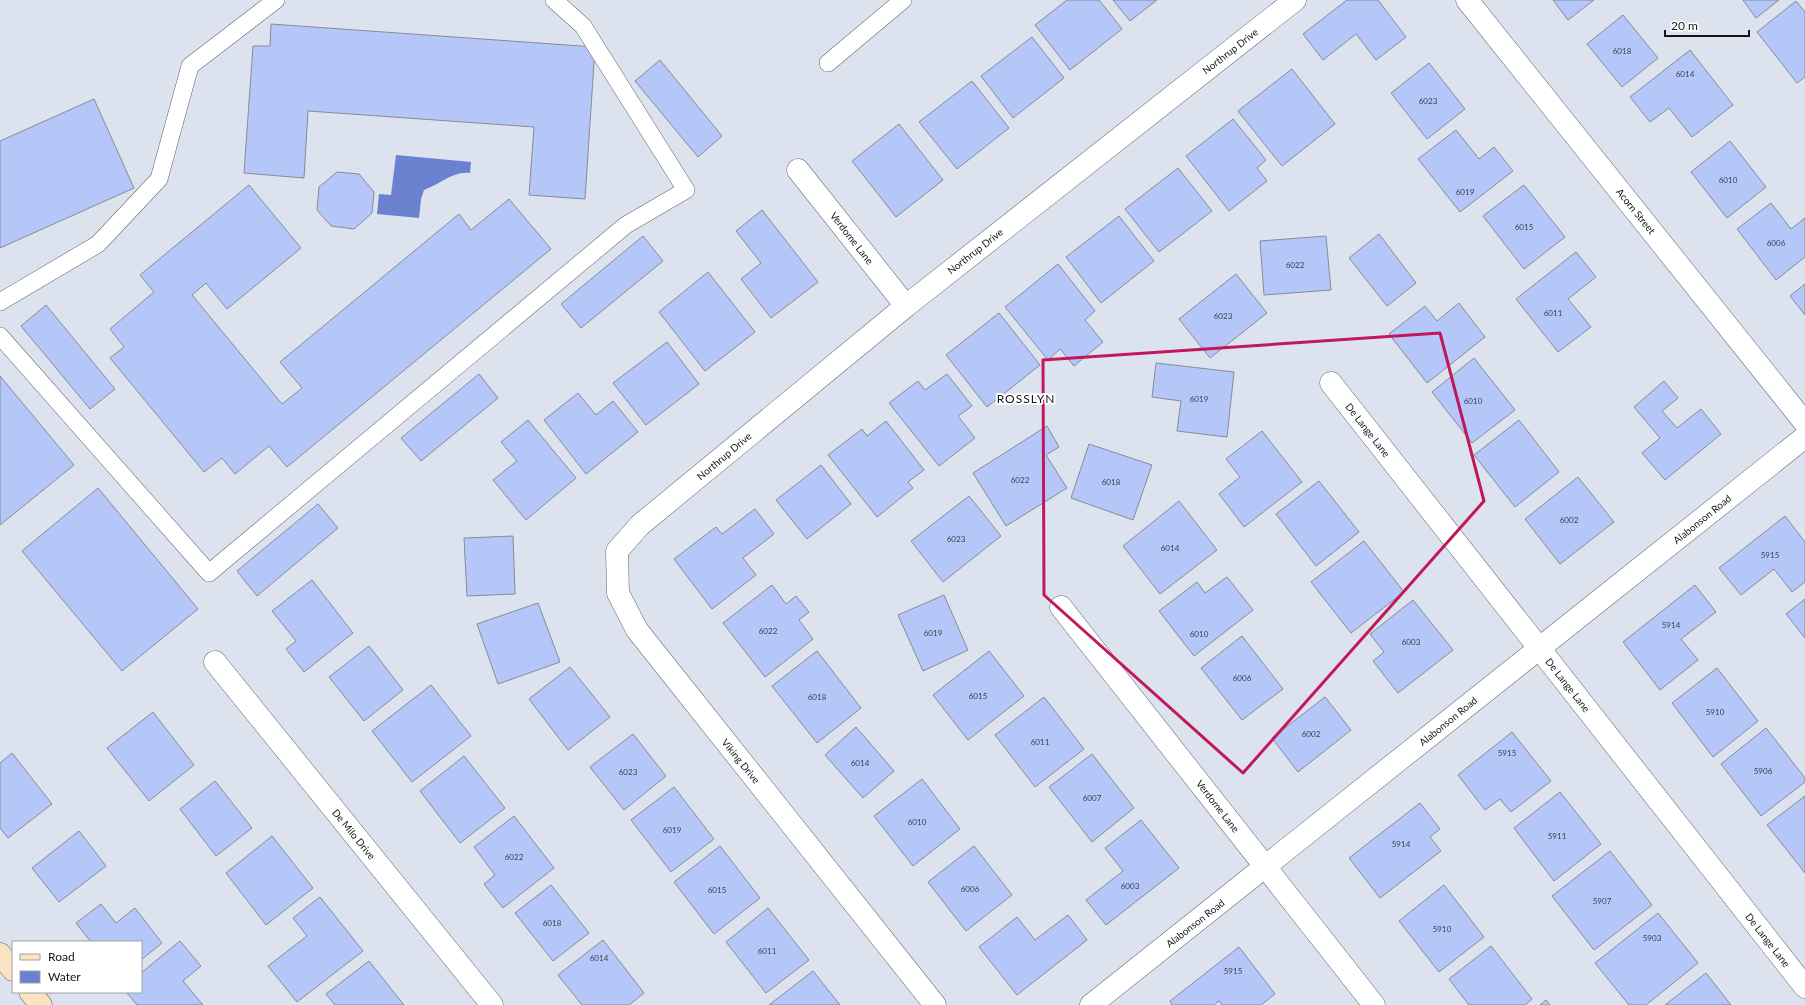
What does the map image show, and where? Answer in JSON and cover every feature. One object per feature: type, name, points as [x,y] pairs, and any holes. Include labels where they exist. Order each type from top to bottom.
[{"type":"main road","points":[[0,954],[12,969]]},
{"type":"main road","points":[[31,993],[41,1005]]},
{"type":"street","name":"Northrup Drive","points":[[661,508],[906,306],[1295,0]]},
{"type":"street","name":"Acorn Street","points":[[1468,0],[1805,423]]},
{"type":"street","name":"Verdome Lane","points":[[798,170],[906,306]]},
{"type":"street","name":"De Lange Lane","points":[[1331,383],[1805,987]]},
{"type":"street","name":"Alabonson Road","points":[[1091,1005],[1805,437]]},
{"type":"street","name":"Viking Drive","points":[[661,508],[640,525],[617,551],[618,593],[637,630],[935,1005]]},
{"type":"street","name":"Verdome Lane","points":[[1060,607],[1374,1005]]},
{"type":"street","name":"De Milo Drive","points":[[215,662],[492,1005]]},
{"type":"lane","points":[[0,302],[98,244],[159,179],[190,66],[276,0]]},
{"type":"lane","points":[[0,336],[209,573],[626,225],[686,190],[583,26],[554,0]]},
{"type":"lane","points":[[828,63],[903,0]]},
{"type":"highlighted area","points":[[1440,333],[1484,501],[1243,773],[1044,595],[1043,360]]},
{"type":"water","points":[[396,155],[471,162],[470,173],[452,176],[424,190],[421,199],[419,218],[377,214],[379,194],[391,195]]},
{"type":"building","points":[[1067,0],[1099,0],[1122,29],[1070,70],[1035,25]]},
{"type":"building","points":[[1113,0],[1157,0],[1130,21]]},
{"type":"building","points":[[1347,0],[1378,0],[1406,37],[1376,60],[1356,34],[1323,60],[1303,34]]},
{"type":"building","points":[[1553,0],[1594,0],[1568,20]]},
{"type":"building","points":[[1743,0],[1779,0],[1756,18]]},
{"type":"building","points":[[1796,1],[1805,12],[1805,77],[1797,83],[1757,32]]},
{"type":"building","points":[[1623,15],[1658,58],[1622,87],[1587,44]]},
{"type":"building","points":[[271,24],[595,47],[585,199],[529,195],[534,127],[308,111],[304,178],[244,173],[253,46],[270,46]]},
{"type":"building","points":[[1032,37],[1064,78],[1013,118],[981,76]]},
{"type":"building","points":[[1690,50],[1733,105],[1692,137],[1669,108],[1650,122],[1630,97]]},
{"type":"building","points":[[660,60],[722,136],[698,157],[635,81]]},
{"type":"building","points":[[1429,63],[1465,109],[1427,139],[1391,93]]},
{"type":"building","points":[[1292,69],[1335,124],[1282,166],[1238,111]]},
{"type":"building","points":[[972,81],[1009,128],[957,169],[919,122]]},
{"type":"building","points":[[94,99],[134,188],[0,248],[0,141]]},
{"type":"building","points":[[1233,119],[1266,160],[1257,168],[1267,181],[1229,211],[1186,156]]},
{"type":"building","points":[[899,124],[943,180],[896,217],[852,161]]},
{"type":"building","points":[[1456,130],[1479,159],[1494,147],[1513,171],[1460,212],[1418,159]]},
{"type":"building","points":[[1730,141],[1766,187],[1727,218],[1691,172]]},
{"type":"building","points":[[1178,168],[1212,211],[1159,252],[1125,209]]},
{"type":"building","points":[[337,172],[359,174],[374,192],[372,213],[354,229],[331,226],[317,210],[319,187]]},
{"type":"building","points":[[249,185],[301,248],[227,309],[206,283],[192,295],[282,404],[302,388],[280,362],[459,214],[471,230],[509,199],[551,249],[287,467],[269,446],[235,474],[222,458],[204,472],[110,358],[124,347],[110,329],[154,292],[140,275]]},
{"type":"building","points":[[1524,185],[1565,237],[1524,269],[1483,216]]},
{"type":"building","points":[[1771,203],[1791,229],[1805,218],[1805,257],[1776,280],[1737,229]]},
{"type":"building","points":[[762,210],[818,282],[771,318],[741,279],[761,263],[736,231]]},
{"type":"building","points":[[1119,216],[1154,261],[1101,303],[1066,257]]},
{"type":"building","points":[[1379,234],[1416,283],[1387,306],[1349,258]]},
{"type":"building","points":[[643,236],[663,261],[581,328],[561,304]]},
{"type":"building","points":[[1326,236],[1331,290],[1264,295],[1260,241]]},
{"type":"building","points":[[1576,252],[1596,277],[1568,299],[1591,327],[1558,352],[1516,299]]},
{"type":"building","points":[[1058,264],[1095,311],[1085,320],[1103,342],[1074,366],[1060,349],[1048,360],[1005,307]]},
{"type":"building","points":[[708,272],[755,332],[705,371],[659,312]]},
{"type":"building","points":[[1236,274],[1267,313],[1210,358],[1179,319]]},
{"type":"building","points":[[1805,284],[1805,315],[1790,296]]},
{"type":"building","points":[[1459,303],[1485,337],[1427,383],[1389,334],[1425,306],[1437,321]]},
{"type":"building","points":[[46,305],[115,389],[90,409],[21,326]]},
{"type":"building","points":[[999,313],[1040,365],[987,407],[946,355]]},
{"type":"building","points":[[667,342],[699,384],[646,425],[613,383]]},
{"type":"building","points":[[1474,358],[1515,410],[1472,443],[1432,392]]},
{"type":"building","points":[[1156,363],[1234,372],[1227,437],[1177,431],[1181,401],[1152,397]]},
{"type":"building","points":[[479,374],[498,398],[421,461],[401,438]]},
{"type":"building","points":[[947,374],[972,406],[958,416],[975,438],[939,466],[889,403],[918,381],[925,390]]},
{"type":"building","points":[[0,376],[74,465],[0,525]]},
{"type":"building","points":[[1664,381],[1678,398],[1662,411],[1677,428],[1701,409],[1721,434],[1665,480],[1642,453],[1660,438],[1634,407]]},
{"type":"building","points":[[578,393],[596,415],[613,401],[638,432],[586,474],[544,420]]},
{"type":"building","points":[[528,420],[576,478],[526,520],[493,480],[517,461],[501,442]]},
{"type":"building","points":[[1519,420],[1559,472],[1515,507],[1474,455]]},
{"type":"building","points":[[886,421],[924,470],[908,482],[913,488],[877,517],[828,455],[862,429],[867,436]]},
{"type":"building","points":[[1047,426],[1059,447],[1046,455],[1067,488],[1006,526],[973,473]]},
{"type":"building","points":[[1262,431],[1302,482],[1244,527],[1219,494],[1240,477],[1226,459]]},
{"type":"building","points":[[1089,444],[1152,465],[1133,520],[1071,498]]},
{"type":"building","points":[[821,465],[851,504],[807,539],[776,500]]},
{"type":"building","points":[[1578,477],[1614,522],[1560,564],[1525,519]]},
{"type":"building","points":[[1319,481],[1359,532],[1316,566],[1276,514]]},
{"type":"building","points":[[98,488],[198,609],[122,671],[22,551]]},
{"type":"building","points":[[969,496],[1001,536],[943,582],[911,541]]},
{"type":"building","points":[[1179,501],[1217,550],[1160,594],[1123,546]]},
{"type":"building","points":[[318,504],[338,528],[257,596],[237,571]]},
{"type":"building","points":[[755,509],[774,534],[743,558],[756,575],[712,609],[674,559],[716,527],[722,534]]},
{"type":"building","points":[[1785,516],[1805,542],[1805,582],[1792,592],[1774,569],[1741,595],[1719,568]]},
{"type":"building","points":[[513,536],[515,594],[467,596],[464,538]]},
{"type":"building","points":[[1364,541],[1404,592],[1351,633],[1311,582]]},
{"type":"building","points":[[1227,577],[1253,610],[1194,656],[1159,611],[1197,582],[1205,593]]},
{"type":"building","points":[[312,580],[353,633],[304,672],[286,649],[296,641],[272,611]]},
{"type":"building","points":[[772,585],[786,604],[796,596],[809,612],[799,620],[813,639],[765,677],[723,623]]},
{"type":"building","points":[[1695,585],[1716,612],[1681,639],[1698,660],[1660,690],[1623,642]]},
{"type":"building","points":[[944,595],[968,650],[923,671],[898,615]]},
{"type":"building","points":[[1805,599],[1805,638],[1786,614]]},
{"type":"building","points":[[1413,600],[1453,650],[1398,693],[1373,661],[1384,652],[1370,634]]},
{"type":"building","points":[[538,603],[560,662],[498,684],[477,624]]},
{"type":"building","points":[[1242,636],[1283,689],[1242,720],[1201,668]]},
{"type":"building","points":[[369,646],[403,690],[364,721],[329,677]]},
{"type":"building","points":[[817,651],[861,708],[817,743],[772,686]]},
{"type":"building","points":[[989,651],[1024,696],[968,740],[933,695]]},
{"type":"building","points":[[570,667],[610,717],[568,750],[529,699]]},
{"type":"building","points":[[1717,668],[1758,721],[1713,757],[1672,703]]},
{"type":"building","points":[[431,685],[471,736],[412,782],[372,731]]},
{"type":"building","points":[[1044,697],[1084,749],[1035,787],[995,735]]},
{"type":"building","points":[[1325,697],[1351,730],[1298,772],[1272,738]]},
{"type":"building","points":[[153,712],[194,765],[149,801],[107,748]]},
{"type":"building","points":[[856,727],[894,771],[863,798],[825,755]]},
{"type":"building","points":[[1766,728],[1805,778],[1805,782],[1761,816],[1721,764]]},
{"type":"building","points":[[1512,732],[1551,781],[1511,812],[1500,799],[1485,810],[1458,775]]},
{"type":"building","points":[[633,734],[666,776],[624,810],[590,767]]},
{"type":"building","points":[[12,753],[52,804],[8,838],[0,828],[0,763]]},
{"type":"building","points":[[1092,754],[1134,808],[1092,842],[1049,787]]},
{"type":"building","points":[[464,756],[505,808],[460,843],[420,791]]},
{"type":"building","points":[[922,779],[960,829],[913,866],[874,816]]},
{"type":"building","points":[[215,781],[252,828],[216,856],[180,809]]},
{"type":"building","points":[[674,787],[714,839],[671,872],[631,820]]},
{"type":"building","points":[[1560,792],[1601,844],[1554,881],[1514,828]]},
{"type":"building","points":[[1805,796],[1805,873],[1767,825]]},
{"type":"building","points":[[1420,803],[1440,829],[1430,837],[1441,851],[1380,898],[1349,858]]},
{"type":"building","points":[[514,816],[554,868],[503,908],[484,884],[495,875],[474,847]]},
{"type":"building","points":[[1141,820],[1179,868],[1106,925],[1086,900],[1123,871],[1105,848]]},
{"type":"building","points":[[79,831],[106,866],[59,902],[32,868]]},
{"type":"building","points":[[272,836],[313,888],[266,925],[226,873]]},
{"type":"building","points":[[720,846],[760,898],[714,934],[674,882]]},
{"type":"building","points":[[974,846],[1012,895],[966,931],[928,882]]},
{"type":"building","points":[[1610,851],[1652,905],[1594,950],[1552,896]]},
{"type":"building","points":[[551,885],[589,933],[553,961],[515,913]]},
{"type":"building","points":[[1444,885],[1484,937],[1439,972],[1399,921]]},
{"type":"building","points":[[320,897],[363,951],[297,1002],[268,966],[307,936],[293,918]]},
{"type":"building","points":[[101,904],[116,923],[135,908],[162,943],[142,959],[142,941],[90,941],[76,923]]},
{"type":"building","points":[[768,908],[809,960],[766,993],[726,942]]},
{"type":"building","points":[[1658,913],[1698,963],[1646,1005],[1629,1005],[1595,963]]},
{"type":"building","points":[[1068,915],[1087,940],[1017,995],[979,947],[1017,917],[1035,940]]},
{"type":"building","points":[[603,940],[644,993],[629,1005],[582,1005],[558,975]]},
{"type":"building","points":[[180,941],[201,966],[183,981],[203,1005],[137,1005],[127,993],[142,993],[142,972]]},
{"type":"building","points":[[1491,946],[1532,999],[1525,1005],[1469,1005],[1449,979]]},
{"type":"building","points":[[1239,947],[1275,994],[1261,1005],[1222,1005],[1219,1001],[1214,1005],[1172,1005],[1170,1001]]},
{"type":"building","points":[[369,961],[404,1005],[335,1005],[326,994]]},
{"type":"building","points":[[813,971],[840,1005],[769,1005]]},
{"type":"building","points":[[1706,973],[1731,1005],[1665,1005]]},
{"type":"building","points":[[1546,1000],[1550,1005],[1540,1005]]},
{"type":"district","name":"ROSSLYN","points":[[1026,399]]}]
